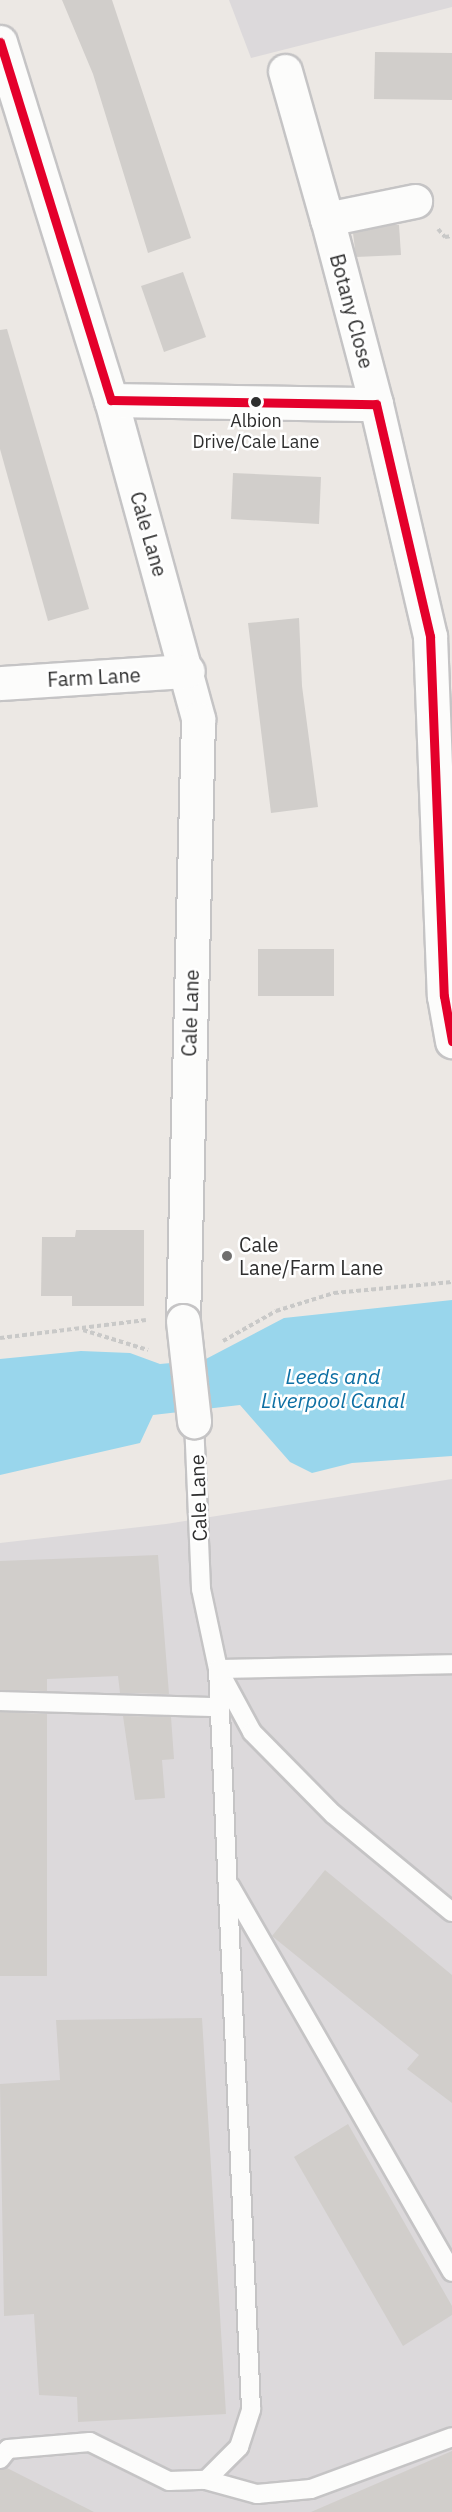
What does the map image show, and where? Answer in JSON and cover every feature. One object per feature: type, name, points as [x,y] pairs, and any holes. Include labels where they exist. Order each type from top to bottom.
[{"type":"street","name":"Cale Lane","points":[[0,42],[111,400],[188,671],[198,719],[183,1318],[194,1421]]},
{"type":"street","name":"Botany Close","points":[[285,71],[376,404],[430,636],[444,996],[452,1041]]},
{"type":"street","points":[[327,219],[415,201]]},
{"type":"street","points":[[111,400],[376,404]]},
{"type":"street","name":"Farm Lane","points":[[0,683],[188,671]]},
{"type":"lane","name":"Cale Lane","points":[[194,1421],[201,1589],[218,1669],[252,1732],[333,1814],[452,1912]]},
{"type":"lane","points":[[206,2480],[239,2447],[251,2409],[218,1669],[452,1664]]},
{"type":"lane","points":[[0,1701],[220,1707]]},
{"type":"lane","points":[[228,1882],[452,2272]]},
{"type":"lane","points":[[0,2459],[8,2449],[90,2442],[169,2481],[206,2480],[257,2494],[310,2489],[452,2437]]},
{"type":"path","points":[[216,1345],[276,1311],[334,1293],[452,1282]]},
{"type":"path","points":[[0,1338],[183,1318]]},
{"type":"path","points":[[83,1330],[154,1352]]},
{"type":"shaded area","points":[[229,0],[452,0],[452,7],[251,58]]},
{"type":"shaded area","points":[[452,1479],[452,2512],[0,2512],[0,1543],[166,1524]]},
{"type":"water","name":"Leeds and Liverpool Canal","points":[[452,1300],[452,1456],[352,1463],[312,1473],[290,1462],[240,1405],[153,1415],[140,1443],[0,1475],[0,1359],[81,1351],[130,1353],[160,1364],[204,1360],[284,1318]]},
{"type":"building","points":[[62,0],[112,0],[191,238],[148,253],[93,74]]},
{"type":"building","points":[[375,52],[452,53],[452,100],[374,99]]},
{"type":"building","points":[[399,225],[401,255],[356,257],[353,233]]},
{"type":"building","points":[[183,272],[206,337],[164,352],[141,286]]},
{"type":"building","points":[[7,329],[89,609],[48,621],[0,449],[0,330]]},
{"type":"building","points":[[233,473],[321,477],[319,524],[231,519]]},
{"type":"building","points":[[299,618],[302,686],[318,807],[271,813],[248,623]]},
{"type":"building","points":[[258,949],[334,949],[334,996],[258,996]]},
{"type":"building","points":[[76,1230],[144,1230],[144,1306],[72,1306],[72,1296],[41,1296],[42,1237],[75,1237]]},
{"type":"building","points":[[158,1555],[169,1694],[120,1693],[118,1676],[47,1679],[47,1691],[0,1690],[0,1561]]},
{"type":"building","points":[[0,1712],[47,1714],[47,1976],[0,1976]]},
{"type":"building","points":[[123,1716],[171,1717],[174,1759],[162,1760],[165,1798],[135,1800]]},
{"type":"building","points":[[325,1870],[452,1975],[452,2103],[407,2069],[419,2055],[272,1936]]},
{"type":"building","points":[[202,2018],[226,2414],[78,2422],[77,2397],[39,2395],[34,2314],[4,2316],[0,2084],[60,2080],[56,2020]]},
{"type":"building","points":[[348,2124],[452,2306],[452,2315],[403,2346],[294,2157]]},
{"type":"building","points":[[452,2451],[452,2512],[311,2512]]},
{"type":"building","points":[[7,2468],[94,2512],[0,2512],[0,2470]]},
{"type":"transit line","points":[[0,42],[111,400],[376,404],[430,636],[444,996],[452,1041]]},
{"type":"place","name":"Albion Drive/Cale Lane","points":[[256,402]]},
{"type":"place","name":"Cale Lane/Farm Lane","points":[[227,1256]]}]
